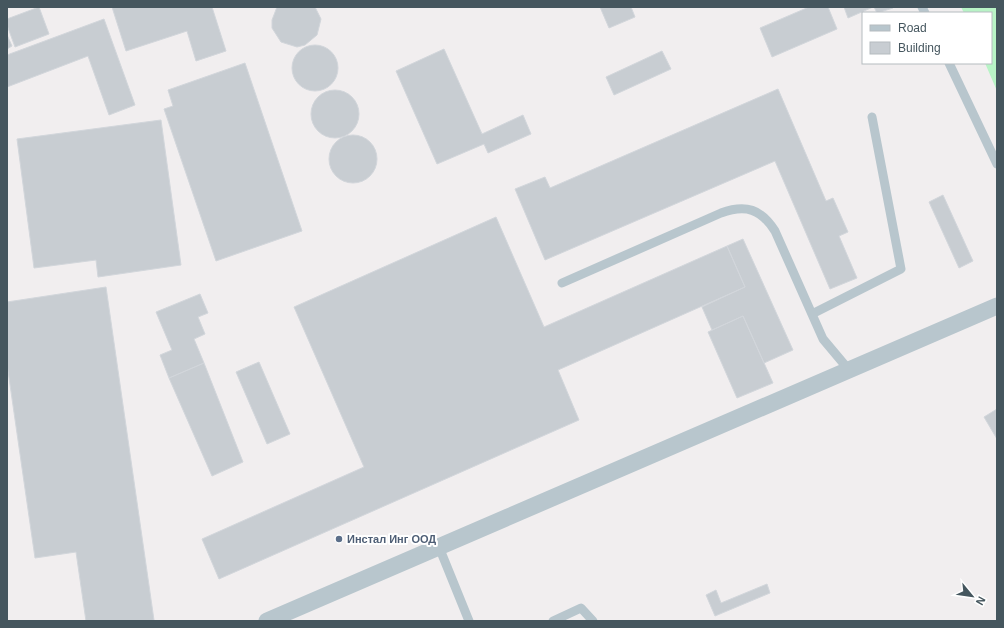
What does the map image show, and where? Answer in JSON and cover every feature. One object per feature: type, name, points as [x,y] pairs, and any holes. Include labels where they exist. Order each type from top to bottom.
[{"type":"street","points":[[266,621],[997,306]]},
{"type":"lane","points":[[949,64],[997,164]]},
{"type":"lane","points":[[812,314],[901,270],[872,117]]},
{"type":"lane","points":[[562,284],[721,213],[734,208],[746,209],[758,213],[768,221],[775,231],[823,339],[849,370]]},
{"type":"lane","points":[[439,547],[469,621]]},
{"type":"lane","points":[[553,621],[581,608],[593,621]]},
{"type":"green space","points":[[961,7],[997,7],[997,91],[985,64],[992,64],[992,12],[964,12]]},
{"type":"building","points":[[39,7],[49,34],[15,47],[7,25],[7,19]]},
{"type":"building","points":[[112,7],[212,7],[226,51],[196,61],[187,31],[126,51]]},
{"type":"building","points":[[277,7],[315,7],[321,19],[317,35],[305,45],[297,47],[281,42],[272,28],[272,20]]},
{"type":"building","points":[[600,7],[631,7],[635,17],[609,28]]},
{"type":"building","points":[[809,7],[828,7],[837,29],[772,57],[760,28]]},
{"type":"building","points":[[844,7],[873,7],[848,18]]},
{"type":"building","points":[[874,7],[893,7],[880,12],[876,12]]},
{"type":"building","points":[[104,19],[135,105],[109,115],[88,56],[7,87],[7,55]]},
{"type":"building","points":[[7,35],[12,46],[7,49]]},
{"type":"building","points":[[320,45],[332,51],[337,59],[337,77],[332,85],[324,90],[310,91],[298,85],[293,77],[292,63],[298,51],[306,46]]},
{"type":"building","points":[[444,49],[482,134],[523,115],[531,134],[488,153],[484,144],[437,164],[396,71]]},
{"type":"building","points":[[662,51],[671,69],[614,95],[606,77]]},
{"type":"building","points":[[245,63],[302,231],[216,261],[164,109],[173,106],[168,90]]},
{"type":"building","points":[[778,89],[826,201],[833,198],[848,232],[839,236],[857,278],[830,289],[775,161],[545,260],[515,189],[545,177],[550,188]]},
{"type":"building","points":[[335,90],[344,92],[352,97],[357,105],[359,114],[357,123],[352,131],[344,136],[335,138],[326,136],[318,131],[313,123],[311,114],[313,105],[318,97],[326,92]]},
{"type":"building","points":[[161,120],[181,265],[98,277],[96,260],[34,268],[17,139]]},
{"type":"building","points":[[348,135],[358,135],[370,142],[377,154],[377,164],[370,176],[358,183],[348,183],[340,179],[333,172],[329,164],[329,154],[333,146],[340,139]]},
{"type":"building","points":[[943,195],[973,261],[959,268],[929,202]]},
{"type":"building","points":[[496,217],[544,327],[727,246],[745,287],[558,370],[579,420],[219,579],[202,539],[364,467],[294,307]]},
{"type":"building","points":[[743,239],[793,350],[764,363],[743,316],[712,330],[702,307],[745,287],[727,246]]},
{"type":"building","points":[[106,287],[154,620],[148,621],[86,621],[76,552],[35,558],[7,364],[7,302]]},
{"type":"building","points":[[200,294],[208,313],[198,317],[205,334],[194,339],[204,363],[169,378],[160,355],[172,350],[156,312]]},
{"type":"building","points":[[743,316],[773,383],[737,398],[708,332]]},
{"type":"building","points":[[259,362],[290,434],[267,444],[236,372]]},
{"type":"building","points":[[204,363],[243,462],[212,476],[169,378]]},
{"type":"building","points":[[997,409],[997,439],[984,417]]},
{"type":"building","points":[[767,584],[770,593],[715,616],[706,595],[716,590],[721,603]]},
{"type":"place","name":"Инстал Инг ООД","points":[[339,539]]}]
